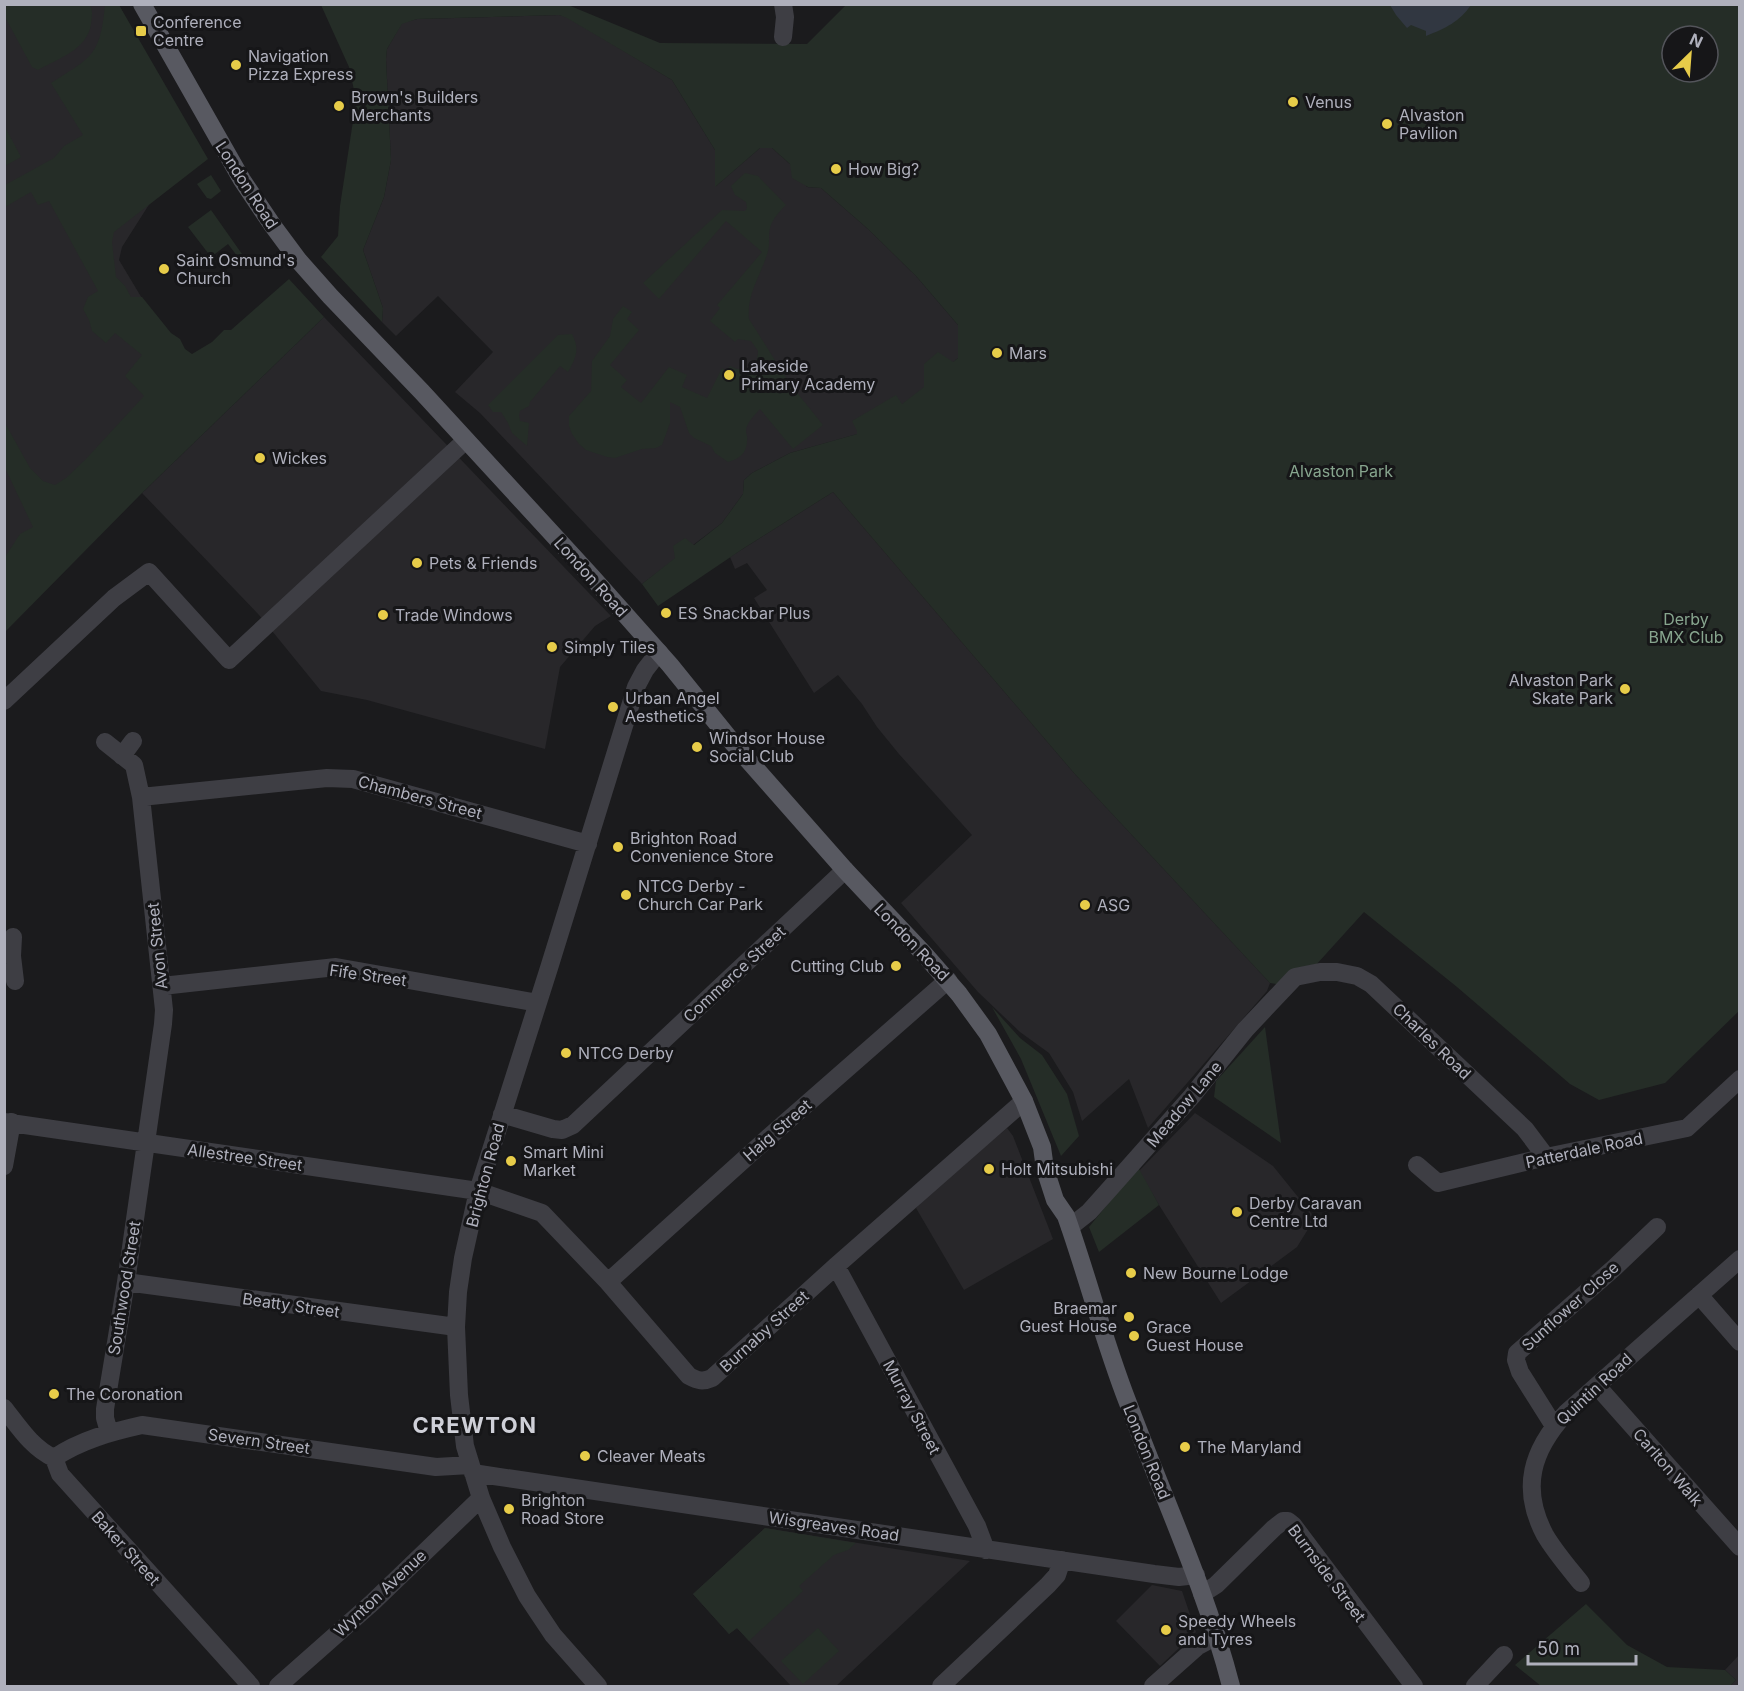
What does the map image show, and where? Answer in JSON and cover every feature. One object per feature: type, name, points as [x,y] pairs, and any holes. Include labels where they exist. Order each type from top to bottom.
[{"type":"main road","name":"London Road","points":[[142,4],[242,180],[299,261],[659,652],[733,743],[844,870],[948,980],[988,1034],[1024,1101],[1042,1147],[1054,1164],[1065,1196],[1068,1222],[1121,1384],[1196,1575],[1231,1686]]},
{"type":"street","points":[[783,37],[790,12]]},
{"type":"street","points":[[4,701],[114,598],[148,572],[229,660],[466,440]]},
{"type":"street","name":"Brighton Road","points":[[598,1686],[553,1635],[526,1596],[481,1498],[465,1446],[459,1395],[456,1345],[458,1292],[478,1191],[636,687],[645,670],[659,652]]},
{"type":"street","name":"Avon Street","points":[[105,742],[128,748],[136,772],[141,797],[162,986],[163,1024],[145,1142]]},
{"type":"street","name":"Chambers Street","points":[[141,797],[327,778],[353,779],[588,844]]},
{"type":"street","name":"Commerce Street","points":[[502,1114],[553,1129],[561,1130],[573,1125],[844,870]]},
{"type":"street","points":[[13,937],[8,955],[15,981]]},
{"type":"street","name":"Fife Street","points":[[162,986],[336,967],[538,1003]]},
{"type":"street","name":"Charles Road","points":[[1295,977],[1320,972],[1337,972],[1365,980],[1525,1130],[1546,1157]]},
{"type":"street","name":"Meadow Lane","points":[[1068,1222],[1089,1212],[1192,1096],[1245,1030],[1295,977]]},
{"type":"street","name":"Haig Street","points":[[608,1282],[948,980]]},
{"type":"street","name":"Patterdale Road","points":[[1417,1165],[1438,1183],[1546,1157],[1687,1128],[1740,1079]]},
{"type":"street","name":"Burnaby Street","points":[[478,1191],[542,1213],[608,1282],[689,1376],[704,1382],[712,1378],[1024,1101]]},
{"type":"street","points":[[4,1166],[8,1122]]},
{"type":"street","name":"Allestree Street","points":[[8,1122],[478,1191]]},
{"type":"street","name":"Southwood Street","points":[[109,1432],[105,1409],[126,1282],[145,1142]]},
{"type":"street","name":"Sunflower Close","points":[[1554,1426],[1517,1365],[1517,1353],[1657,1227]]},
{"type":"street","name":"Quintin Road","points":[[1581,1583],[1546,1537],[1539,1522],[1531,1484],[1542,1445],[1554,1426],[1740,1259]]},
{"type":"street","name":"Murray Street","points":[[836,1266],[977,1526],[986,1550]]},
{"type":"street","name":"Beatty Street","points":[[126,1282],[456,1328]]},
{"type":"street","points":[[1699,1295],[1740,1342]]},
{"type":"street","name":"Carlton Walk","points":[[1597,1386],[1740,1547]]},
{"type":"street","name":"Baker Street","points":[[4,1408],[34,1445],[41,1452],[54,1458],[60,1474],[252,1686]]},
{"type":"street","name":"Severn Street","points":[[54,1458],[72,1446],[109,1432],[142,1425],[436,1467],[471,1469]]},
{"type":"street","name":"Wisgreaves Road","points":[[471,1469],[730,1512],[886,1533],[986,1550],[1171,1576],[1196,1575]]},
{"type":"street","name":"Wynton Avenue","points":[[278,1686],[373,1602],[481,1498]]},
{"type":"street","name":"Burnside Street","points":[[1202,1594],[1216,1585],[1274,1528],[1283,1521],[1288,1521],[1414,1686]]},
{"type":"street","points":[[941,1686],[1047,1586],[1057,1575],[1062,1560]]},
{"type":"street","points":[[1153,1686],[1198,1646],[1217,1636]]},
{"type":"street","points":[[1475,1686],[1504,1655]]},
{"type":"shaded area","points":[[5,5],[119,5],[134,34],[150,203],[122,247],[119,260],[188,375],[5,567]]},
{"type":"shaded area","points":[[1390,5],[1471,5],[1452,24],[1426,36],[1426,31],[1411,25],[1407,28]]},
{"type":"shaded area","points":[[559,15],[567,17],[672,80],[715,150],[716,186],[760,148],[772,148],[790,164],[807,187],[821,188],[868,229],[916,276],[958,325],[958,358],[917,394],[861,433],[790,453],[752,473],[744,480],[743,494],[722,523],[642,584],[480,413],[455,392],[493,352],[438,296],[396,336],[382,322],[383,308],[363,250],[384,197],[391,160],[386,59],[387,49],[402,23],[417,19]]},
{"type":"shaded area","points":[[324,317],[611,616],[595,626],[560,667],[545,749],[367,700],[321,691],[259,615],[142,493]]},
{"type":"shaded area","points":[[833,492],[1074,773],[1270,983],[1267,991],[1148,1128],[1129,1079],[1082,1121],[1073,1092],[1049,1053],[1020,1032],[978,992],[901,903],[972,835],[899,754],[838,675],[814,693],[754,598],[767,590],[747,563],[735,569],[730,557]]},
{"type":"shaded area","name":"Derby Caravan Centre Ltd","points":[[1195,1113],[1273,1166],[1315,1218],[1297,1247],[1221,1303],[1139,1171]]},
{"type":"shaded area","points":[[1007,1128],[1013,1136],[1053,1239],[964,1290],[916,1208]]},
{"type":"shaded area","points":[[765,1528],[970,1561],[836,1686],[791,1686],[737,1628],[729,1634],[693,1594]]},
{"type":"shaded area","points":[[1152,1585],[1182,1591],[1196,1632],[1160,1666],[1116,1621]]},
{"type":"shaded area","points":[[1739,1655],[1739,1686],[1730,1686],[1736,1680],[1725,1670]]},
{"type":"green space","name":"Alvaston Park","points":[[847,4],[1739,5],[1739,1011],[1665,1083],[1599,1100],[1570,1084],[1457,987],[1364,912],[1296,987],[1270,983],[1074,773],[833,492],[658,606],[642,584],[675,558],[673,546],[685,538],[694,545],[722,523],[743,494],[744,480],[752,473],[790,453],[857,434],[852,421],[896,395],[902,404],[924,387],[924,364],[938,352],[953,362],[958,358],[958,325],[916,276],[868,229],[821,188],[808,187],[792,178],[790,164],[772,148],[760,148],[715,187],[715,150],[672,80],[559,15],[417,19],[402,24],[387,49],[391,160],[384,197],[363,250],[383,308],[382,322],[321,257],[338,236],[340,206],[355,108],[349,67],[321,5],[568,5],[660,43],[807,44]]},
{"type":"green space","points":[[6,5],[90,5],[91,24],[88,33],[78,47],[38,70],[32,67],[5,17]]},
{"type":"green space","points":[[105,5],[119,5],[208,159],[114,232],[112,242],[116,277],[131,297],[142,297],[171,333],[180,339],[185,349],[192,354],[212,342],[224,330],[231,330],[289,279],[324,317],[142,493],[5,632],[5,557],[20,534],[33,527],[5,468],[5,423],[30,468],[43,481],[55,485],[85,460],[144,396],[125,376],[142,355],[115,333],[106,343],[92,331],[83,309],[88,297],[98,291],[49,201],[38,205],[31,192],[5,207],[5,185],[54,158],[64,146],[83,135],[51,83],[76,67],[92,53],[100,35]]},
{"type":"green space","points":[[5,127],[21,157],[4,166]]},
{"type":"green space","points":[[745,173],[758,176],[786,205],[776,215],[769,231],[768,251],[752,293],[749,319],[790,384],[823,425],[793,449],[760,409],[747,425],[747,445],[744,452],[728,462],[715,453],[711,446],[689,433],[680,407],[670,402],[670,423],[662,445],[615,458],[586,450],[572,434],[569,416],[591,391],[592,361],[610,336],[613,319],[623,306],[632,312],[627,319],[639,330],[610,365],[627,380],[621,387],[641,403],[669,367],[687,375],[682,387],[707,398],[722,368],[726,371],[730,366],[745,369],[750,368],[756,362],[758,351],[751,341],[738,339],[735,342],[710,321],[720,308],[717,305],[762,252],[726,221],[659,299],[643,283],[722,210],[745,211],[746,202],[735,195],[731,186]]},
{"type":"green space","points":[[211,175],[221,191],[211,199],[207,198],[197,184]]},
{"type":"green space","points":[[211,210],[242,254],[244,265],[228,244],[211,257],[188,227]]},
{"type":"green space","points":[[572,334],[576,344],[576,353],[568,372],[560,366],[529,406],[520,411],[520,421],[529,423],[527,446],[512,433],[501,412],[493,412],[488,405],[558,335]]},
{"type":"green space","points":[[992,1007],[1020,1038],[1042,1055],[1067,1094],[1079,1136],[1061,1156],[1021,1059]]},
{"type":"green space","points":[[1265,1027],[1281,1143],[1214,1097],[1216,1081]]},
{"type":"green space","points":[[1138,1167],[1159,1205],[1099,1252],[1089,1227]]},
{"type":"green space","points":[[765,1528],[856,1543],[848,1550],[834,1555],[799,1586],[803,1591],[749,1641],[737,1628],[729,1634],[693,1594]]},
{"type":"green space","points":[[1586,1604],[1627,1645],[1667,1667],[1725,1670],[1736,1680],[1730,1686],[1541,1686],[1515,1665]]},
{"type":"green space","points":[[818,1628],[839,1651],[803,1684],[781,1661]]},
{"type":"place","name":"Conference Centre","points":[[141,31]]},
{"type":"place","name":"Navigation Pizza Express","points":[[236,65]]},
{"type":"place","name":"Venus","points":[[1293,102]]},
{"type":"place","name":"Brown's Builders Merchants","points":[[339,106]]},
{"type":"place","name":"Alvaston Pavilion","points":[[1387,124]]},
{"type":"place","name":"How Big?","points":[[836,169]]},
{"type":"place","name":"Saint Osmund's Church","points":[[164,269]]},
{"type":"place","name":"Mars","points":[[997,353]]},
{"type":"place","name":"Lakeside Primary Academy","points":[[729,375]]},
{"type":"place","name":"Wickes","points":[[260,458]]},
{"type":"place","name":"Pets & Friends","points":[[417,563]]},
{"type":"place","name":"ES Snackbar Plus","points":[[666,613]]},
{"type":"place","name":"Trade Windows","points":[[383,615]]},
{"type":"place","name":"Simply Tiles","points":[[552,647]]},
{"type":"place","name":"Alvaston Park Skate Park","points":[[1625,689]]},
{"type":"place","name":"Urban Angel Aesthetics","points":[[613,707]]},
{"type":"place","name":"Windsor House Social Club","points":[[697,747]]},
{"type":"place","name":"Brighton Road Convenience Store","points":[[618,847]]},
{"type":"place","name":"NTCG Derby - Church Car Park","points":[[626,895]]},
{"type":"place","name":"ASG","points":[[1085,905]]},
{"type":"place","name":"Cutting Club","points":[[896,966]]},
{"type":"place","name":"NTCG Derby","points":[[566,1053]]},
{"type":"place","name":"Smart Mini Market","points":[[511,1161]]},
{"type":"place","name":"Holt Mitsubishi","points":[[989,1169]]},
{"type":"place","name":"Derby Caravan Centre Ltd","points":[[1237,1212]]},
{"type":"place","name":"New Bourne Lodge","points":[[1131,1273]]},
{"type":"place","name":"Braemar Guest House","points":[[1129,1317]]},
{"type":"place","name":"Grace Guest House","points":[[1134,1336]]},
{"type":"place","name":"The Coronation","points":[[54,1394]]},
{"type":"place","name":"The Maryland","points":[[1185,1447]]},
{"type":"place","name":"Cleaver Meats","points":[[585,1456]]},
{"type":"place","name":"Brighton Road Store","points":[[509,1509]]},
{"type":"place","name":"Speedy Wheels and Tyres","points":[[1166,1630]]},
{"type":"district","name":"CREWTON","points":[[475,1425]]},
{"type":"park label","name":"Derby BMX Club","points":[[1686,628]]}]
